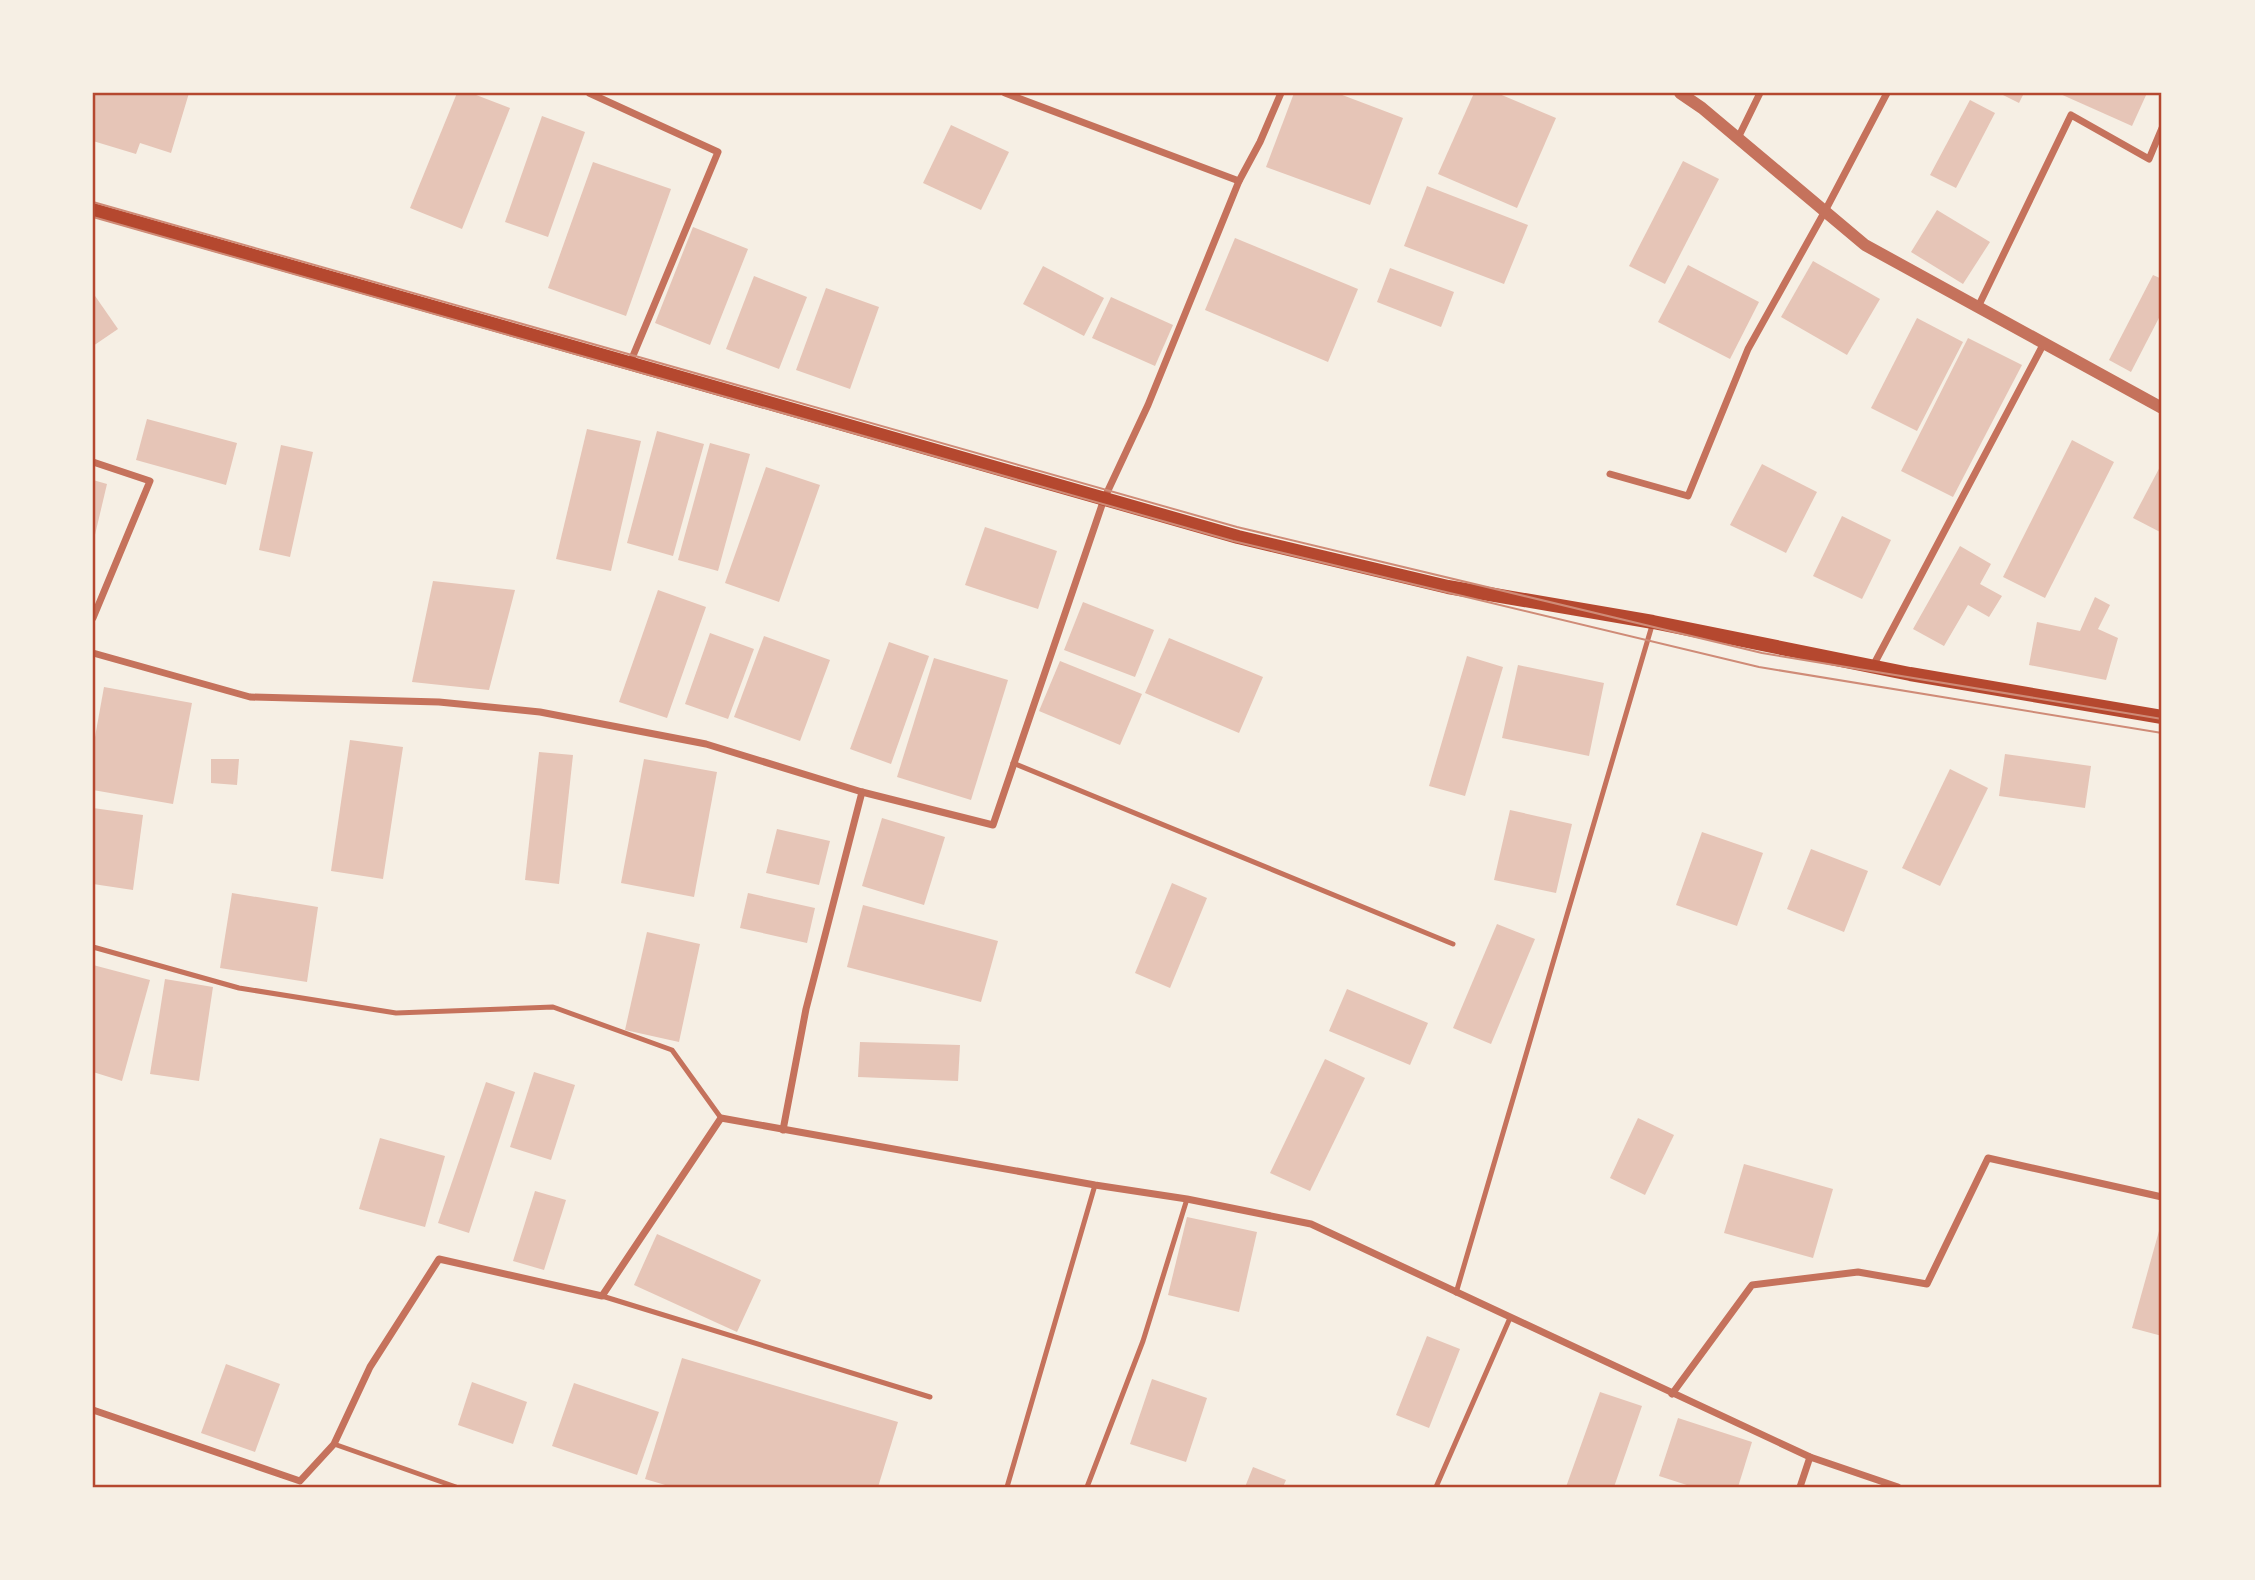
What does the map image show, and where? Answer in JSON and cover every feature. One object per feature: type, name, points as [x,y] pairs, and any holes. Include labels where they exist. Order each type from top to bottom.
[{"type":"main road","points":[[93,210],[1238,537],[1448,587],[1653,622],[1873,667],[2162,717]]},
{"type":"street","points":[[589,93],[718,152],[630,364]]},
{"type":"street","points":[[1005,93],[1239,181]]},
{"type":"street","points":[[93,653],[250,697],[439,702],[540,712],[706,744],[862,792],[993,825],[1104,499],[1148,405],[1239,181],[1260,142],[1281,93]]},
{"type":"street","points":[[1679,93],[1702,108],[1865,245],[2162,408]]},
{"type":"street","points":[[1738,138],[1760,93]]},
{"type":"street","points":[[1610,474],[1688,496],[1748,349],[1887,93]]},
{"type":"street","points":[[1978,307],[2071,115],[2149,159],[2162,128]]},
{"type":"street","points":[[1873,667],[1943,530],[2045,343]]},
{"type":"street","points":[[93,462],[150,481],[93,618]]},
{"type":"street","points":[[783,1130],[806,1009],[862,792]]},
{"type":"street","points":[[93,1410],[300,1481],[334,1444],[370,1367],[439,1259],[602,1296],[721,1118],[1187,1199],[1311,1224],[1810,1457],[1898,1487]]},
{"type":"street","points":[[1672,1394],[1752,1285],[1858,1272],[1927,1283],[1988,1158],[2162,1197]]},
{"type":"street","points":[[1800,1487],[1810,1457]]},
{"type":"lane","points":[[1456,1293],[1653,622]]},
{"type":"lane","points":[[1013,763],[1453,944]]},
{"type":"lane","points":[[93,947],[239,988],[396,1013],[553,1007],[672,1050],[721,1118]]},
{"type":"lane","points":[[1007,1487],[1095,1185]]},
{"type":"lane","points":[[1087,1487],[1143,1341],[1187,1199]]},
{"type":"lane","points":[[602,1296],[930,1397]]},
{"type":"lane","points":[[1436,1487],[1510,1318]]},
{"type":"lane","points":[[334,1444],[456,1487]]},
{"type":"building","points":[[93,93],[189,93],[171,153],[140,143],[136,154],[93,141]]},
{"type":"building","points":[[457,93],[471,93],[510,108],[462,229],[410,208]]},
{"type":"building","points":[[1294,93],[1337,93],[1403,118],[1370,205],[1266,167]]},
{"type":"building","points":[[1474,93],[1497,93],[1556,118],[1517,208],[1438,174]]},
{"type":"building","points":[[1999,93],[2024,93],[2019,103]]},
{"type":"building","points":[[2058,93],[2147,93],[2132,126]]},
{"type":"building","points":[[1970,100],[1995,113],[1956,188],[1930,175]]},
{"type":"building","points":[[542,116],[585,132],[548,237],[505,222]]},
{"type":"building","points":[[951,125],[1009,152],[981,210],[923,183]]},
{"type":"building","points":[[1683,161],[1719,179],[1665,284],[1629,266]]},
{"type":"building","points":[[593,162],[671,189],[626,316],[548,288]]},
{"type":"building","points":[[1427,186],[1528,225],[1504,284],[1404,246]]},
{"type":"building","points":[[1937,210],[1990,242],[1963,284],[1911,252]]},
{"type":"building","points":[[693,227],[748,249],[710,345],[655,323]]},
{"type":"building","points":[[1235,238],[1358,289],[1328,362],[1205,310]]},
{"type":"building","points":[[1813,261],[1880,299],[1847,355],[1781,317]]},
{"type":"building","points":[[1688,265],[1759,302],[1730,359],[1658,322]]},
{"type":"building","points":[[1043,266],[1104,298],[1084,336],[1023,304]]},
{"type":"building","points":[[1390,268],[1454,292],[1441,327],[1377,302]]},
{"type":"building","points":[[2153,275],[2162,279],[2162,312],[2131,372],[2109,360]]},
{"type":"building","points":[[754,276],[807,297],[779,369],[726,349]]},
{"type":"building","points":[[826,288],[879,307],[850,389],[796,370]]},
{"type":"building","points":[[93,293],[118,329],[93,346]]},
{"type":"building","points":[[1111,297],[1173,325],[1155,366],[1092,338]]},
{"type":"building","points":[[1917,318],[1963,342],[1917,431],[1871,408]]},
{"type":"building","points":[[1968,338],[2022,365],[1953,497],[1901,471]]},
{"type":"building","points":[[147,419],[237,443],[226,485],[136,460]]},
{"type":"building","points":[[587,429],[641,441],[611,571],[556,559]]},
{"type":"building","points":[[657,431],[704,444],[673,556],[627,543]]},
{"type":"building","points":[[2072,440],[2114,462],[2045,598],[2003,577]]},
{"type":"building","points":[[710,443],[750,454],[718,571],[678,560]]},
{"type":"building","points":[[281,445],[313,452],[290,557],[259,550]]},
{"type":"building","points":[[2162,463],[2162,533],[2133,518]]},
{"type":"building","points":[[1762,464],[1817,492],[1786,553],[1730,525]]},
{"type":"building","points":[[766,467],[820,485],[779,602],[725,583]]},
{"type":"building","points":[[93,480],[107,484],[94,539],[93,539]]},
{"type":"building","points":[[1842,516],[1891,540],[1862,599],[1813,576]]},
{"type":"building","points":[[985,527],[1057,551],[1038,609],[965,585]]},
{"type":"building","points":[[1960,546],[1991,564],[1980,584],[2002,596],[1989,617],[1968,605],[1944,646],[1913,629]]},
{"type":"building","points":[[433,581],[515,590],[489,690],[412,682]]},
{"type":"building","points":[[658,590],[706,607],[667,718],[619,702]]},
{"type":"building","points":[[2095,597],[2110,605],[2098,629],[2118,638],[2106,680],[2029,665],[2037,622],[2080,631]]},
{"type":"building","points":[[1083,602],[1154,630],[1135,677],[1064,650]]},
{"type":"building","points":[[710,633],[754,649],[728,719],[685,704]]},
{"type":"building","points":[[764,636],[830,660],[800,741],[734,717]]},
{"type":"building","points":[[1169,638],[1263,677],[1239,733],[1145,693]]},
{"type":"building","points":[[889,642],[929,656],[891,764],[850,749]]},
{"type":"building","points":[[1467,656],[1503,667],[1465,796],[1429,786]]},
{"type":"building","points":[[934,658],[1008,680],[971,800],[897,777]]},
{"type":"building","points":[[1060,661],[1142,694],[1120,745],[1039,711]]},
{"type":"building","points":[[1518,665],[1604,683],[1589,756],[1502,738]]},
{"type":"building","points":[[104,687],[192,703],[173,804],[93,790],[93,748]]},
{"type":"building","points":[[350,740],[403,747],[383,879],[331,871]]},
{"type":"building","points":[[539,752],[573,755],[559,884],[525,880]]},
{"type":"building","points":[[2005,754],[2091,766],[2085,808],[1999,796]]},
{"type":"building","points":[[211,759],[239,759],[237,785],[211,783]]},
{"type":"building","points":[[644,759],[717,772],[694,897],[621,883]]},
{"type":"building","points":[[1950,769],[1988,788],[1940,886],[1902,868]]},
{"type":"building","points":[[93,808],[143,815],[133,890],[93,884]]},
{"type":"building","points":[[1510,810],[1572,824],[1556,893],[1494,880]]},
{"type":"building","points":[[882,818],[945,837],[924,905],[862,886]]},
{"type":"building","points":[[777,829],[830,841],[819,885],[766,873]]},
{"type":"building","points":[[1702,832],[1763,853],[1737,926],[1676,905]]},
{"type":"building","points":[[1811,849],[1868,871],[1844,932],[1787,909]]},
{"type":"building","points":[[1172,883],[1207,898],[1170,988],[1135,973]]},
{"type":"building","points":[[232,893],[318,907],[307,982],[220,968]]},
{"type":"building","points":[[748,893],[815,908],[807,943],[740,928]]},
{"type":"building","points":[[863,905],[998,941],[981,1002],[847,967]]},
{"type":"building","points":[[1497,924],[1535,939],[1491,1044],[1453,1028]]},
{"type":"building","points":[[647,932],[700,944],[679,1042],[625,1030]]},
{"type":"building","points":[[93,965],[150,980],[122,1081],[93,1072]]},
{"type":"building","points":[[165,979],[213,987],[199,1081],[150,1074]]},
{"type":"building","points":[[1347,989],[1428,1023],[1410,1065],[1329,1031]]},
{"type":"building","points":[[860,1042],[960,1045],[958,1081],[858,1077]]},
{"type":"building","points":[[1325,1059],[1365,1078],[1310,1191],[1270,1173]]},
{"type":"building","points":[[534,1072],[575,1085],[551,1160],[510,1147]]},
{"type":"building","points":[[486,1082],[515,1092],[469,1233],[438,1223]]},
{"type":"building","points":[[1638,1118],[1674,1135],[1645,1195],[1610,1178]]},
{"type":"building","points":[[380,1138],[445,1156],[425,1227],[359,1209]]},
{"type":"building","points":[[1744,1164],[1833,1189],[1813,1258],[1724,1233]]},
{"type":"building","points":[[535,1191],[566,1200],[544,1270],[513,1261]]},
{"type":"building","points":[[1187,1217],[1257,1232],[1239,1312],[1168,1295]]},
{"type":"building","points":[[2159,1231],[2162,1231],[2162,1336],[2132,1328]]},
{"type":"building","points":[[657,1234],[761,1280],[737,1332],[634,1285]]},
{"type":"building","points":[[1427,1336],[1460,1349],[1429,1428],[1396,1415]]},
{"type":"building","points":[[682,1358],[898,1422],[878,1487],[672,1487],[645,1479]]},
{"type":"building","points":[[226,1364],[280,1384],[255,1452],[201,1433]]},
{"type":"building","points":[[1152,1379],[1207,1398],[1186,1462],[1130,1444]]},
{"type":"building","points":[[472,1382],[527,1402],[513,1444],[458,1425]]},
{"type":"building","points":[[574,1383],[659,1412],[637,1475],[552,1446]]},
{"type":"building","points":[[1600,1392],[1642,1406],[1614,1487],[1566,1487]]},
{"type":"building","points":[[1678,1418],[1752,1442],[1738,1487],[1693,1487],[1659,1476]]},
{"type":"building","points":[[1253,1467],[1286,1480],[1283,1487],[1245,1487]]},
{"type":"tram line","points":[[93,202],[1237,527],[1762,653],[2162,719]]},
{"type":"tram line","points":[[93,217],[1233,541],[1759,667],[2162,733]]}]
